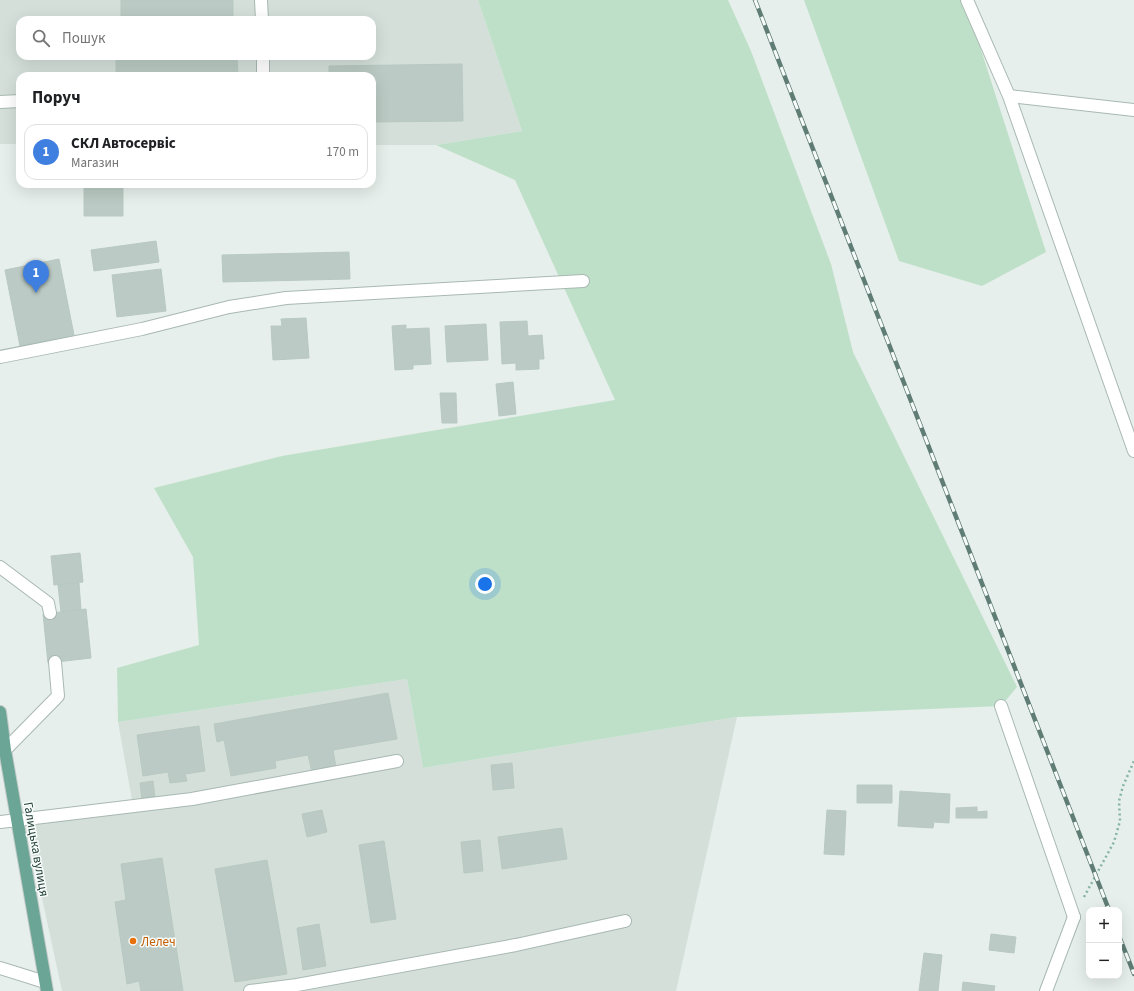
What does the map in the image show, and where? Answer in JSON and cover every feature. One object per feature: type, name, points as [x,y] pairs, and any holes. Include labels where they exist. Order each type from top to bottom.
[{"type":"main road","name":"Галицька вулиця","points":[[0,712],[5,750],[46,986]]},
{"type":"street","points":[[261,0],[262,16]]},
{"type":"street","points":[[967,0],[1009,96],[1134,451]]},
{"type":"street","points":[[263,60],[263,72]]},
{"type":"street","points":[[1009,96],[1134,110]]},
{"type":"street","points":[[0,102],[16,101]]},
{"type":"street","points":[[0,357],[142,329],[229,307],[286,298],[583,281]]},
{"type":"street","points":[[0,567],[48,603],[50,613]]},
{"type":"street","points":[[5,750],[58,696],[55,662]]},
{"type":"street","points":[[1001,706],[1074,917],[1046,991]]},
{"type":"street","points":[[0,822],[192,799],[397,761]]},
{"type":"street","points":[[250,991],[297,985],[508,947],[625,921]]},
{"type":"street","points":[[0,968],[46,986]]},
{"type":"path","points":[[1074,917],[1114,842],[1120,821],[1119,801],[1123,786],[1134,761]]},
{"type":"shaded area","points":[[0,0],[478,0],[522,131],[436,145],[376,145],[376,72],[16,72],[16,144],[0,144]]},
{"type":"shaded area","points":[[407,679],[423,768],[737,717],[676,991],[62,991],[25,819],[132,800],[118,722]]},
{"type":"green space","points":[[478,0],[728,0],[751,51],[831,264],[853,352],[1017,687],[1001,706],[737,717],[423,768],[407,679],[118,722],[117,668],[199,645],[193,557],[154,488],[282,456],[615,400],[515,180],[436,145],[522,131]]},
{"type":"green space","points":[[804,0],[965,0],[1046,252],[982,286],[899,261]]},
{"type":"building","points":[[121,0],[233,0],[233,16],[121,16]]},
{"type":"building","points":[[116,60],[237,60],[238,72],[116,72]]},
{"type":"building","points":[[462,64],[463,121],[376,122],[376,72],[329,72],[329,66]]},
{"type":"building","points":[[84,188],[123,188],[123,216],[84,216]]},
{"type":"building","points":[[156,241],[159,262],[94,271],[91,250]]},
{"type":"building","points":[[349,252],[350,279],[223,282],[222,255]]},
{"type":"building","points":[[59,259],[74,335],[20,346],[5,270]]},
{"type":"building","points":[[161,269],[166,311],[117,317],[112,275]]},
{"type":"building","points":[[306,318],[309,358],[273,360],[271,326],[282,326],[281,319]]},
{"type":"building","points":[[527,321],[528,336],[542,335],[544,359],[539,359],[539,369],[516,370],[516,363],[502,364],[500,322]]},
{"type":"building","points":[[486,324],[488,360],[447,362],[445,326]]},
{"type":"building","points":[[406,325],[406,329],[429,328],[431,364],[413,365],[413,369],[395,370],[392,326]]},
{"type":"building","points":[[513,382],[516,414],[499,416],[496,384]]},
{"type":"building","points":[[440,393],[456,393],[457,423],[442,423]]},
{"type":"building","points":[[80,553],[83,582],[54,585],[51,556]]},
{"type":"building","points":[[79,583],[81,610],[61,612],[58,585]]},
{"type":"building","points":[[86,609],[91,658],[48,663],[43,614]]},
{"type":"building","points":[[388,693],[397,739],[333,750],[336,767],[312,772],[308,755],[275,761],[276,768],[231,776],[224,740],[217,742],[214,724]]},
{"type":"building","points":[[199,726],[205,771],[185,774],[187,781],[170,783],[168,772],[143,776],[137,735]]},
{"type":"building","points":[[512,763],[514,788],[493,790],[491,765]]},
{"type":"building","points":[[153,781],[155,798],[142,800],[140,783]]},
{"type":"building","points":[[857,785],[892,785],[892,803],[857,803]]},
{"type":"building","points":[[900,791],[950,794],[949,823],[934,822],[933,828],[898,826]]},
{"type":"building","points":[[977,807],[977,812],[987,811],[987,818],[956,818],[956,808]]},
{"type":"building","points":[[322,810],[327,832],[307,837],[302,814]]},
{"type":"building","points":[[827,810],[846,811],[844,855],[824,854]]},
{"type":"building","points":[[562,828],[567,859],[502,869],[498,837]]},
{"type":"building","points":[[480,840],[483,871],[464,873],[461,842]]},
{"type":"building","points":[[384,841],[396,919],[371,923],[359,845]]},
{"type":"building","points":[[162,858],[183,991],[141,991],[139,981],[127,984],[115,902],[126,900],[121,864]]},
{"type":"building","points":[[267,860],[287,974],[235,982],[215,869]]},
{"type":"building","points":[[319,924],[326,966],[303,970],[297,928]]},
{"type":"building","points":[[991,934],[1016,937],[1014,953],[989,950]]},
{"type":"building","points":[[924,953],[942,955],[938,991],[919,991]]},
{"type":"building","points":[[963,982],[995,986],[994,991],[962,991]]},
{"type":"railway","points":[[755,0],[1108,907]]},
{"type":"railway","points":[[1122,943],[1134,974]]},
{"type":"place","name":"СКЛ Автосервіс","points":[[36,293]]},
{"type":"place","name":"Лелеч","points":[[133,941]]}]
